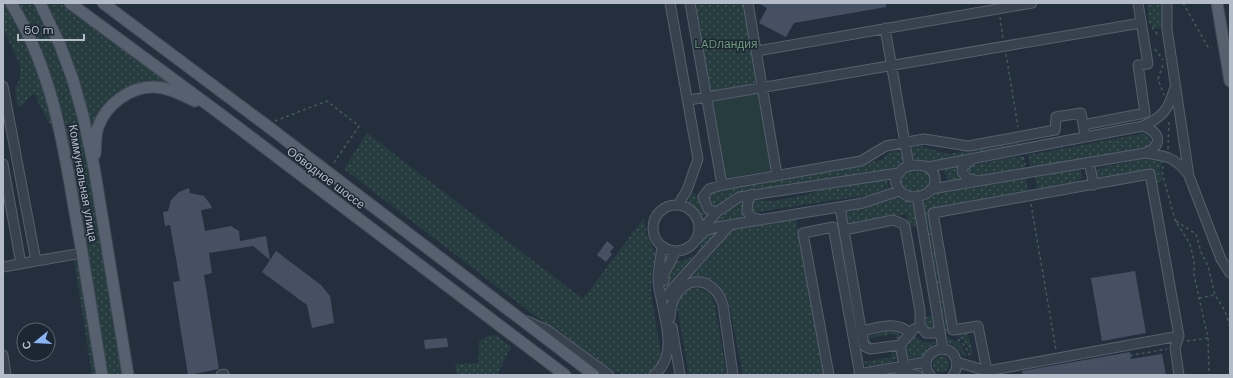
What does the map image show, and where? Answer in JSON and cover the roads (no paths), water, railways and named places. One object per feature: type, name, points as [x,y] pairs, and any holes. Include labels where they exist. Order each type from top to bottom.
[{"type":"main road","name":"Коммунальная улица","points":[[12,3],[24,23],[39,56],[52,95],[62,136],[102,375]]},
{"type":"main road","name":"Коммунальная улица","points":[[40,3],[60,45],[73,80],[94,167],[128,375]]},
{"type":"main road","name":"Обводное шоссе","points":[[70,3],[219,113],[565,375]]},
{"type":"main road","name":"Обводное шоссе","points":[[103,3],[266,124],[594,375]]},
{"type":"main road","points":[[1217,3],[1230,81]]},
{"type":"main road","points":[[94,167],[98,127],[106,112],[118,100],[130,92],[154,87],[173,90],[219,113]]},
{"type":"lane","points":[[670,3],[689,100],[698,159],[688,188],[678,206]]},
{"type":"lane","points":[[690,3],[722,185]]},
{"type":"lane","points":[[748,3],[777,175]]},
{"type":"lane","points":[[756,51],[1032,3]]},
{"type":"lane","points":[[1083,125],[1145,113],[1138,65],[1148,64],[1138,3]]},
{"type":"lane","points":[[1167,3],[1167,29],[1190,176],[1221,259],[1230,273]]},
{"type":"lane","points":[[689,100],[1141,22]]},
{"type":"lane","points":[[885,28],[909,166]]},
{"type":"lane","points":[[3,86],[36,261]]},
{"type":"lane","points":[[928,168],[1085,136],[1143,126],[1159,118],[1169,104],[1175,87]]},
{"type":"lane","points":[[703,197],[710,189],[722,185],[861,161],[886,146],[924,139],[968,146],[1055,130],[1056,117],[1081,113],[1085,136]]},
{"type":"lane","points":[[932,189],[935,181],[932,170],[928,168],[921,165],[909,166],[903,168],[898,173],[896,179],[899,191],[904,196],[916,196],[923,195],[932,189],[1145,153],[1154,150],[1158,144],[1158,139],[1155,133],[1143,126]]},
{"type":"lane","points":[[1145,153],[1168,156],[1178,162],[1190,176]]},
{"type":"lane","points":[[972,159],[963,167],[962,172],[968,179],[980,181]]},
{"type":"lane","points":[[1089,162],[1094,185]]},
{"type":"lane","points":[[3,164],[21,264]]},
{"type":"lane","points":[[697,236],[698,222],[695,216],[685,207],[678,206],[664,209],[655,220],[654,234],[662,246],[676,251],[684,250],[697,236],[717,212],[739,197],[898,173]]},
{"type":"lane","points":[[987,371],[978,326],[954,333],[932,213],[1150,174],[1180,336],[1175,348],[1179,375]]},
{"type":"lane","points":[[688,188],[703,197],[708,209],[717,212]]},
{"type":"lane","points":[[697,236],[704,231],[717,227],[764,221],[863,203],[899,191]]},
{"type":"lane","points":[[752,194],[748,201],[747,211],[751,216],[764,221]]},
{"type":"lane","points":[[916,196],[943,349]]},
{"type":"lane","points":[[840,207],[862,342],[867,349],[900,345],[920,322]]},
{"type":"lane","points":[[844,230],[893,220],[905,227],[922,330],[926,333],[935,333],[939,329]]},
{"type":"lane","points":[[666,296],[729,226]]},
{"type":"lane","points":[[829,375],[803,232],[833,227],[860,374],[926,362]]},
{"type":"lane","points":[[654,375],[663,364],[667,355],[668,337],[658,280],[662,246]]},
{"type":"lane","points":[[676,251],[664,274],[666,296],[680,375]]},
{"type":"lane","points":[[3,267],[82,253]]},
{"type":"lane","points":[[670,318],[674,298],[684,286],[694,282],[701,282],[708,284],[715,289],[723,305],[733,375]]},
{"type":"lane","points":[[516,315],[548,330],[609,375]]},
{"type":"lane","points":[[860,330],[900,326],[910,333]]},
{"type":"lane","points":[[957,362],[987,371],[1180,336]]},
{"type":"lane","points":[[900,345],[904,366]]},
{"type":"lane","points":[[930,375],[926,370],[926,362],[933,351],[943,349],[952,353],[957,362],[957,367],[953,375]]},
{"type":"lane","points":[[3,355],[6,375]]},
{"type":"lane","points":[[899,375],[909,373],[917,375]]},
{"type":"park label","name":"LADландия","points":[[726,44]]}]
